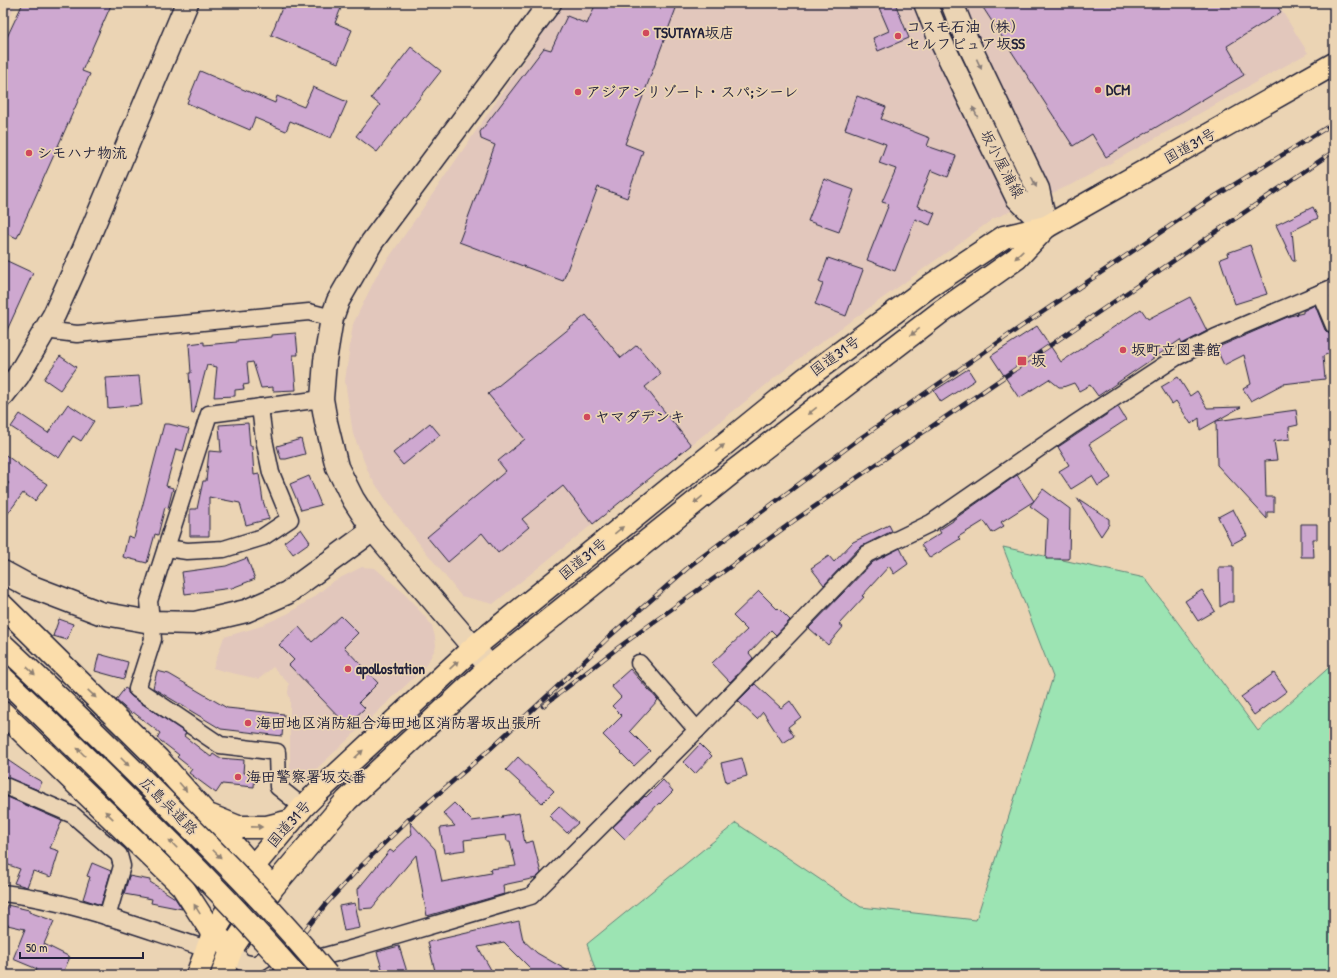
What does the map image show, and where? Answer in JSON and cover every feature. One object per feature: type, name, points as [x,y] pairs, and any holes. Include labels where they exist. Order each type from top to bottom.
[{"type":"highway","name":"国道31号","points":[[197,975],[210,942],[253,867],[297,814],[473,648],[806,378],[930,286],[1004,237],[1046,227],[1334,64]]},
{"type":"highway","name":"国道31号","points":[[222,975],[232,948],[273,887],[348,800],[490,667],[734,471],[942,311],[1017,258],[1046,227]]},
{"type":"highway","points":[[3,606],[158,758],[253,867],[273,887]]},
{"type":"highway","name":"広島呉道路","points":[[3,645],[72,710],[220,857],[284,924],[327,975]]},
{"type":"highway","name":"広島呉道路","points":[[3,678],[58,729],[202,874],[264,940],[297,971]]},
{"type":"highway","points":[[3,713],[182,886],[210,942],[232,948]]},
{"type":"highway","points":[[206,814],[238,827],[267,827],[297,814]]},
{"type":"street","points":[[3,395],[18,376],[54,315],[82,253],[187,3]]},
{"type":"street","points":[[490,667],[373,530],[353,499],[337,466],[326,422],[322,399],[325,361],[332,318],[338,301],[372,242],[550,3]]},
{"type":"street","name":"坂小屋浦線","points":[[925,3],[938,35],[1017,198],[1046,227]]},
{"type":"street","name":"坂小屋浦線","points":[[952,3],[965,36],[1038,189],[1046,227]]},
{"type":"street","points":[[232,948],[242,962],[255,964],[269,956],[297,971],[362,946],[531,896],[697,730],[867,554],[931,523],[1073,425],[1175,358],[1216,337],[1327,290],[1334,326]]},
{"type":"street","points":[[45,330],[77,334],[309,312],[332,318]]},
{"type":"street","points":[[297,814],[278,787],[277,752],[220,745],[137,689],[153,639],[149,601],[209,414],[322,399]]},
{"type":"street","points":[[166,548],[187,551],[224,549],[263,537],[290,519],[271,472],[264,439],[260,407]]},
{"type":"street","points":[[3,572],[27,585],[100,613],[151,622],[195,623],[246,611],[287,593],[373,530]]},
{"type":"street","points":[[639,663],[697,730]]},
{"type":"street","points":[[3,785],[73,815],[119,855],[122,866],[107,917]]},
{"type":"street","points":[[3,883],[24,896]]},
{"type":"street","points":[[3,893],[77,907],[107,917],[210,942]]},
{"type":"shaded area","points":[[3,3],[16,3],[3,31]]},
{"type":"shaded area","points":[[564,3],[1277,3],[1308,53],[1075,183],[993,219],[802,356],[493,604],[461,596],[395,513],[370,476],[353,434],[345,381],[353,324],[377,275]]},
{"type":"shaded area","name":"apollostation","points":[[362,567],[375,568],[403,592],[432,626],[436,646],[428,662],[420,672],[310,775],[290,775],[289,684],[273,667],[259,679],[213,668],[224,637],[258,627],[289,613],[314,597],[332,582]]},
{"type":"green space","points":[[1003,547],[1145,578],[1258,731],[1334,663],[1334,975],[597,975],[587,944],[736,823],[861,907],[976,920],[1053,677]]},
{"type":"building","name":"シモハナ物流","points":[[23,3],[112,3],[82,71],[90,74],[17,238],[3,232],[3,35],[7,37]]},
{"type":"building","points":[[284,3],[343,3],[335,23],[352,30],[338,63],[271,35]]},
{"type":"building","points":[[596,3],[678,3],[625,144],[643,151],[627,198],[598,187],[563,281],[459,242],[495,145],[481,139],[480,132],[544,48],[551,50],[567,16],[587,24]]},
{"type":"building","points":[[877,3],[895,3],[909,38],[878,51],[873,38],[889,31]]},
{"type":"building","name":"DCM","points":[[980,3],[1275,3],[1281,12],[1227,46],[1244,75],[1106,157],[1092,134],[1073,146]]},
{"type":"building","points":[[411,47],[441,71],[377,152],[356,136],[380,105],[371,98]]},
{"type":"building","points":[[200,71],[275,103],[277,96],[304,107],[313,87],[347,102],[331,138],[290,121],[286,131],[255,118],[250,130],[187,103]]},
{"type":"building","points":[[857,96],[886,107],[881,119],[930,138],[927,146],[956,156],[948,177],[931,170],[917,206],[935,213],[930,225],[915,219],[895,271],[867,260],[889,204],[882,202],[896,169],[879,163],[886,144],[845,129]]},
{"type":"building","points":[[824,179],[854,190],[839,232],[808,221]]},
{"type":"building","points":[[1313,207],[1318,218],[1292,231],[1295,261],[1293,261],[1276,225]]},
{"type":"building","points":[[1250,245],[1267,294],[1235,304],[1220,259],[1228,256],[1227,253]]},
{"type":"building","points":[[828,258],[863,270],[846,316],[815,304],[823,284],[819,282]]},
{"type":"building","points":[[3,259],[33,273],[3,339]]},
{"type":"building","points":[[1190,297],[1207,331],[1182,344],[1180,340],[1098,396],[1090,385],[1079,391],[1074,383],[1059,387],[1049,379],[1019,398],[991,356],[1037,326],[1061,362],[1141,309],[1148,319]]},
{"type":"building","points":[[1315,305],[1325,330],[1332,335],[1334,339],[1334,351],[1323,356],[1325,379],[1283,384],[1251,401],[1243,389],[1251,384],[1244,355],[1224,365],[1216,348],[1290,316],[1303,313],[1303,311]]},
{"type":"building","name":"ヤマダデンキ","points":[[586,315],[621,358],[637,345],[661,374],[645,387],[691,445],[593,524],[563,486],[522,519],[529,527],[498,553],[482,533],[448,562],[427,537],[506,471],[498,461],[525,439],[488,394]]},
{"type":"building","points":[[296,333],[298,355],[293,355],[296,390],[273,391],[273,387],[261,388],[253,362],[247,363],[249,384],[243,385],[244,389],[235,390],[235,396],[214,397],[217,367],[207,365],[194,413],[192,413],[189,373],[191,373],[189,344],[204,342],[204,345],[237,342],[237,340]]},
{"type":"building","points":[[60,356],[76,367],[60,390],[44,379]]},
{"type":"building","points":[[968,369],[975,380],[941,402],[934,391]]},
{"type":"building","points":[[139,376],[142,405],[108,408],[106,378]]},
{"type":"building","points":[[1178,377],[1190,396],[1197,391],[1207,408],[1241,407],[1200,430],[1199,418],[1191,424],[1176,401],[1172,404],[1161,387]]},
{"type":"building","points":[[68,404],[94,421],[81,441],[73,436],[59,458],[11,427],[20,414],[48,433]]},
{"type":"building","points":[[1118,407],[1126,420],[1089,444],[1111,478],[1098,486],[1092,476],[1071,489],[1059,471],[1069,465],[1058,447]]},
{"type":"building","points":[[1296,410],[1298,425],[1289,427],[1290,439],[1274,441],[1277,460],[1265,461],[1266,497],[1274,497],[1274,512],[1267,512],[1267,519],[1217,465],[1216,421]]},
{"type":"building","points":[[248,423],[250,446],[252,446],[254,475],[259,474],[263,501],[269,519],[246,525],[240,503],[209,497],[209,536],[190,536],[190,509],[197,509],[203,481],[206,481],[209,451],[221,452],[219,425]]},
{"type":"building","points":[[430,423],[440,435],[403,465],[393,453]]},
{"type":"building","points":[[164,424],[189,429],[183,451],[176,449],[166,486],[173,488],[168,508],[165,507],[158,535],[155,534],[147,563],[123,557],[128,536],[134,538]]},
{"type":"building","points":[[301,439],[305,454],[281,459],[277,446]]},
{"type":"building","points":[[3,453],[47,484],[35,501],[23,493],[3,520],[3,490],[9,483],[3,478]]},
{"type":"building","points":[[1017,475],[1034,501],[1001,522],[1004,526],[992,533],[984,521],[958,537],[960,539],[930,558],[921,545],[941,533],[939,530]]},
{"type":"building","points":[[309,476],[321,505],[301,510],[290,484]]},
{"type":"building","points":[[1043,489],[1070,509],[1069,559],[1046,559],[1048,519],[1030,506]]},
{"type":"building","points":[[1077,498],[1109,519],[1109,524],[1101,536]]},
{"type":"building","points":[[1233,509],[1247,536],[1232,544],[1218,517]]},
{"type":"building","points":[[1301,524],[1317,524],[1317,539],[1313,539],[1314,557],[1301,557]]},
{"type":"building","points":[[889,525],[892,531],[860,547],[824,585],[811,568],[829,556],[834,562],[853,542]]},
{"type":"building","points":[[301,529],[310,542],[293,554],[284,542]]},
{"type":"building","points":[[900,548],[908,564],[894,574],[889,566],[862,596],[864,597],[839,624],[843,627],[828,645],[809,628],[873,562]]},
{"type":"building","points":[[247,558],[255,579],[232,588],[185,594],[182,572],[226,566]]},
{"type":"building","points":[[1219,567],[1233,567],[1233,602],[1228,602],[1220,607]]},
{"type":"building","points":[[1202,590],[1215,611],[1198,621],[1185,601]]},
{"type":"building","points":[[759,591],[790,620],[776,635],[771,630],[749,653],[753,658],[730,682],[712,663],[747,630],[733,616]]},
{"type":"building","points":[[341,616],[358,633],[344,647],[378,683],[359,702],[365,708],[347,725],[289,665],[294,660],[279,645],[299,627],[312,642]]},
{"type":"building","points":[[59,619],[73,624],[67,640],[53,636]]},
{"type":"building","points":[[99,654],[128,662],[124,679],[95,671]]},
{"type":"building","points":[[630,669],[658,700],[630,731],[650,751],[634,766],[603,735],[622,716],[612,706],[621,697],[611,686]]},
{"type":"building","points":[[157,671],[169,674],[227,708],[284,714],[282,736],[221,729],[153,688]]},
{"type":"building","points":[[1274,673],[1287,691],[1254,715],[1241,697]]},
{"type":"building","points":[[755,684],[781,708],[790,701],[801,717],[788,727],[794,736],[783,743],[763,712],[757,719],[738,701]]},
{"type":"building","points":[[125,688],[132,697],[186,733],[184,736],[211,757],[213,754],[219,758],[244,760],[243,773],[255,773],[254,787],[222,784],[216,793],[189,773],[192,769],[177,757],[179,755],[157,738],[160,733],[133,712],[132,714],[116,700]]},
{"type":"building","points":[[700,744],[712,756],[695,774],[683,762]]},
{"type":"building","points":[[3,757],[42,782],[38,790],[3,776]]},
{"type":"building","points":[[518,757],[554,791],[542,803],[506,770]]},
{"type":"building","points":[[742,758],[747,776],[726,782],[721,763]]},
{"type":"building","points":[[663,780],[673,791],[660,804],[659,803],[625,839],[613,827]]},
{"type":"building","points":[[3,795],[62,821],[50,848],[59,851],[51,877],[33,871],[27,887],[14,883],[20,869],[3,863]]},
{"type":"building","points":[[454,803],[472,821],[503,817],[502,816],[519,813],[525,843],[533,841],[541,873],[536,878],[503,885],[504,894],[427,916],[416,855],[372,908],[359,909],[358,889],[390,850],[393,852],[412,834],[410,822],[435,849],[442,882],[491,873],[490,869],[516,866],[510,841],[507,841],[506,835],[464,840],[465,850],[444,853],[440,828],[455,826],[443,813]]},
{"type":"building","points":[[559,806],[578,823],[567,833],[549,816]]},
{"type":"building","points":[[92,863],[111,871],[101,905],[83,899],[90,877],[87,876]]},
{"type":"building","points":[[129,876],[150,880],[150,882],[175,898],[182,909],[151,903],[152,899],[124,894]]},
{"type":"building","points":[[355,903],[360,928],[344,931],[339,906]]},
{"type":"building","points":[[7,905],[29,910],[29,912],[54,921],[44,944],[70,957],[62,975],[34,975],[37,969],[13,959],[25,929],[3,924]]},
{"type":"building","points":[[519,921],[523,940],[537,953],[575,975],[526,975],[530,968],[504,942],[478,947],[494,975],[436,975],[428,942]]},
{"type":"building","points":[[399,946],[408,975],[384,975],[377,952]]},
{"type":"railway","points":[[272,975],[283,958],[326,904],[359,868],[408,820],[490,749],[610,636],[691,565],[859,439],[1019,328],[1201,205],[1334,123]]},
{"type":"railway","points":[[543,706],[619,647],[795,520],[1334,151]]},
{"type":"place","name":"TSUTAYA坂店","points":[[646,33]]},
{"type":"place","name":"コスモ石油（株） セルフピュア坂SS","points":[[898,36]]},
{"type":"place","name":"DCM","points":[[1098,90]]},
{"type":"place","name":"アジアンリゾート・スパ;シーレ","points":[[578,92]]},
{"type":"place","name":"シモハナ物流","points":[[29,153]]},
{"type":"place","name":"坂町立図書館","points":[[1123,350]]},
{"type":"place","name":"坂","points":[[1022,361]]},
{"type":"place","name":"ヤマダデンキ","points":[[587,417]]},
{"type":"place","name":"apollostation","points":[[348,669]]},
{"type":"place","name":"海田地区消防組合海田地区消防署坂出張所","points":[[248,723]]},
{"type":"place","name":"海田警察署坂交番","points":[[238,777]]}]
